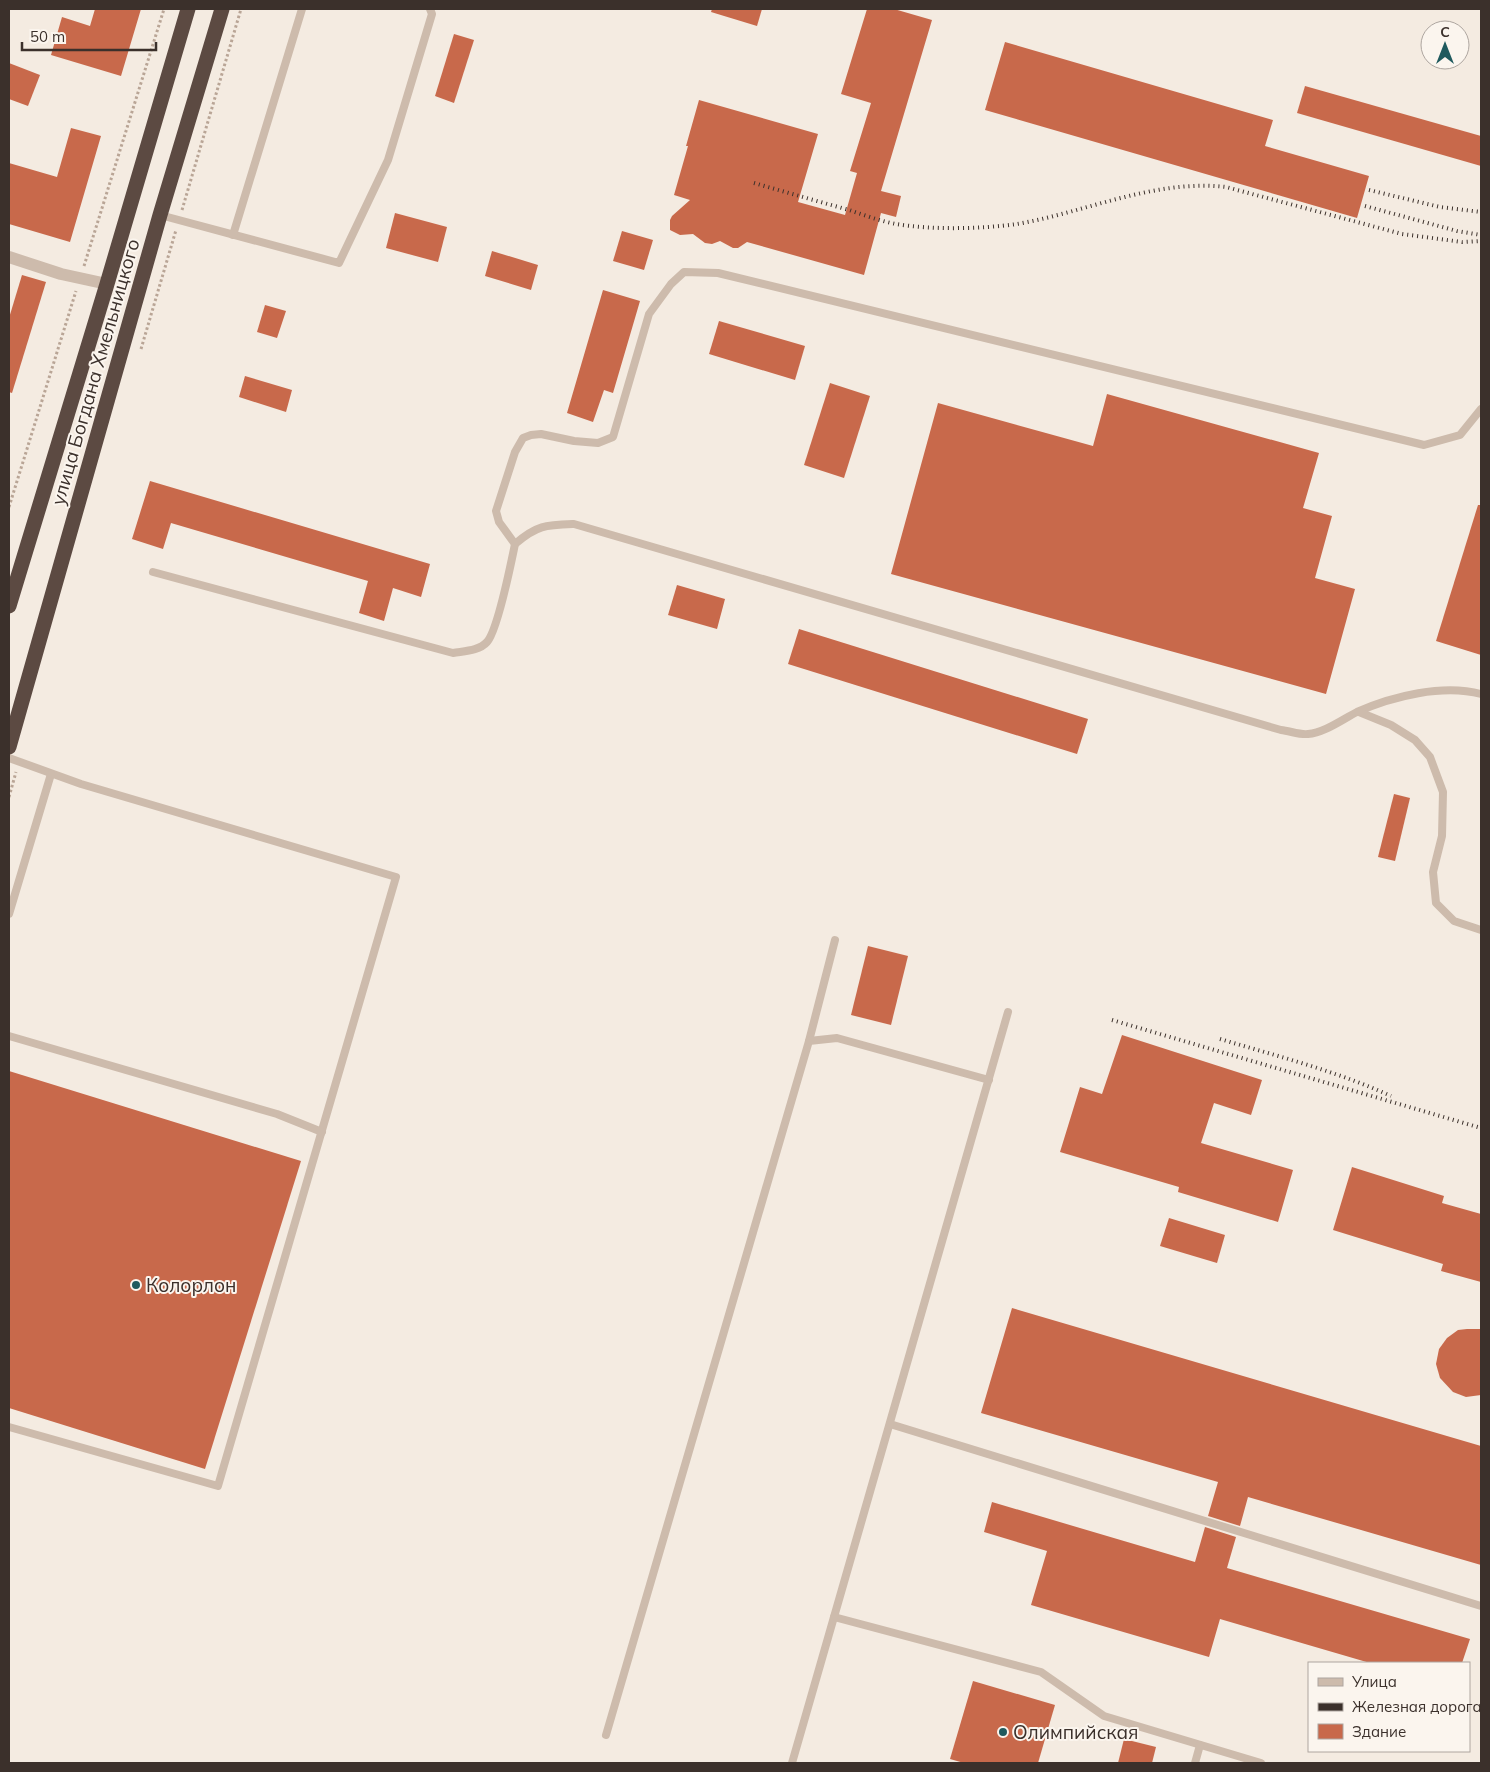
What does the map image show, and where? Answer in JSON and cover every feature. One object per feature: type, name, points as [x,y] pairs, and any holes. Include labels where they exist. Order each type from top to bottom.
[{"type":"highway","name":"улица Богдана Хмельницкого","points":[[9,606],[188,9]]},
{"type":"highway","name":"улица Богдана Хмельницкого","points":[[9,747],[160,215],[222,9]]},
{"type":"street","points":[[9,257],[61,274],[107,284]]},
{"type":"lane","points":[[233,235],[302,9]]},
{"type":"lane","points":[[160,215],[340,263],[388,160],[432,14],[430,9]]},
{"type":"lane","points":[[515,544],[499,522],[496,511],[515,452],[523,438],[531,434],[541,434],[574,441],[598,443],[613,437],[649,314],[671,284],[684,272],[718,273],[1424,445],[1460,435],[1481,409]]},
{"type":"lane","points":[[153,572],[453,653],[473,650],[486,643],[494,630],[515,544],[529,532],[546,525],[574,524],[1281,730],[1309,734],[1329,727],[1359,712],[1395,699],[1436,690],[1481,694]]},
{"type":"lane","points":[[1359,712],[1391,724],[1415,740],[1430,757],[1443,792],[1442,836],[1433,872],[1436,903],[1454,921],[1481,930]]},
{"type":"lane","points":[[9,758],[51,774],[396,877],[218,1486],[9,1427]]},
{"type":"lane","points":[[9,914],[51,774]]},
{"type":"lane","points":[[606,1735],[809,1041],[835,940]]},
{"type":"lane","points":[[792,1763],[1008,1012]]},
{"type":"lane","points":[[9,1036],[277,1114],[322,1132]]},
{"type":"lane","points":[[809,1041],[837,1038],[989,1080]]},
{"type":"lane","points":[[890,1424],[1481,1606]]},
{"type":"lane","points":[[834,1617],[1042,1672],[1104,1716],[1261,1763]]},
{"type":"lane","points":[[1195,1763],[1200,1745]]},
{"type":"path","points":[[9,506],[164,9]]},
{"type":"building","points":[[95,9],[141,9],[121,76],[51,55],[62,17],[90,26]]},
{"type":"building","points":[[712,9],[762,9],[757,26],[711,12]]},
{"type":"building","points":[[867,9],[894,9],[932,20],[881,191],[901,196],[896,217],[881,213],[864,275],[747,242],[738,248],[733,248],[720,241],[712,244],[705,243],[693,234],[680,235],[670,230],[672,216],[690,200],[674,195],[699,100],[818,134],[798,202],[845,215],[857,173],[850,171],[871,103],[841,94]]},
{"type":"building","points":[[454,34],[474,40],[454,103],[435,96]]},
{"type":"building","points":[[1005,42],[1273,120],[1265,146],[1369,176],[1357,218],[985,110]]},
{"type":"building","points":[[9,63],[40,75],[28,106],[9,99]]},
{"type":"building","points":[[1305,86],[1481,136],[1481,166],[1297,113]]},
{"type":"building","points":[[71,128],[101,136],[70,242],[9,224],[9,163],[57,177]]},
{"type":"building","points":[[395,213],[447,227],[438,262],[386,248]]},
{"type":"building","points":[[622,231],[653,240],[644,270],[613,261]]},
{"type":"building","points":[[492,251],[538,265],[531,290],[485,276]]},
{"type":"building","points":[[22,275],[46,282],[12,393],[9,392],[9,318]]},
{"type":"building","points":[[603,290],[640,301],[613,393],[604,390],[593,422],[567,413]]},
{"type":"building","points":[[265,305],[286,311],[277,338],[257,332]]},
{"type":"building","points":[[719,321],[805,346],[795,380],[709,354]]},
{"type":"building","points":[[245,376],[292,390],[286,412],[239,397]]},
{"type":"building","points":[[830,383],[870,396],[844,478],[804,465]]},
{"type":"building","points":[[1107,394],[1319,453],[1303,508],[1332,516],[1315,578],[1355,589],[1326,694],[891,574],[938,403],[1093,446]]},
{"type":"building","points":[[150,481],[430,564],[421,597],[393,588],[384,621],[359,613],[368,581],[171,523],[163,549],[132,539]]},
{"type":"building","points":[[1478,505],[1481,505],[1481,655],[1436,641]]},
{"type":"building","points":[[677,585],[725,599],[717,629],[668,615]]},
{"type":"building","points":[[799,629],[1088,719],[1077,754],[788,664]]},
{"type":"building","points":[[1394,794],[1410,798],[1395,861],[1378,857]]},
{"type":"building","points":[[868,946],[908,956],[891,1025],[851,1015]]},
{"type":"building","points":[[1122,1035],[1262,1080],[1251,1115],[1214,1103],[1201,1143],[1293,1170],[1278,1222],[1178,1192],[1179,1187],[1060,1152],[1080,1087],[1102,1094]]},
{"type":"building","name":"Колорлон","points":[[9,1071],[301,1161],[205,1469],[9,1408]]},
{"type":"building","points":[[1352,1167],[1444,1196],[1442,1203],[1481,1214],[1481,1282],[1441,1271],[1443,1264],[1333,1230]]},
{"type":"building","points":[[1169,1218],[1225,1235],[1217,1263],[1160,1246]]},
{"type":"building","points":[[1012,1308],[1481,1446],[1481,1565],[1248,1497],[1240,1526],[1208,1516],[1218,1482],[981,1413]]},
{"type":"building","points":[[1481,1329],[1481,1395],[1466,1397],[1453,1392],[1440,1378],[1436,1364],[1439,1349],[1447,1338],[1458,1330]]},
{"type":"building","points":[[992,1502],[1195,1562],[1205,1527],[1236,1537],[1227,1568],[1470,1639],[1462,1662],[1367,1662],[1220,1619],[1209,1657],[1031,1605],[1047,1551],[984,1532]]},
{"type":"building","name":"Олимпийская","points":[[973,1681],[1055,1705],[1038,1763],[964,1763],[950,1759]]},
{"type":"building","points":[[1124,1739],[1156,1747],[1152,1763],[1118,1763]]},
{"type":"railway","points":[[754,183],[890,223],[956,228],[1017,224],[1121,198],[1173,188],[1199,186],[1226,187],[1402,234],[1462,242],[1481,241]]},
{"type":"railway","points":[[1369,190],[1440,207],[1481,212]]},
{"type":"railway","points":[[1365,206],[1457,231],[1481,235]]},
{"type":"railway","points":[[1112,1020],[1481,1128]]},
{"type":"railway","points":[[1220,1039],[1328,1071],[1391,1096]]},
{"type":"place","name":"Колорлон","points":[[136,1285]]},
{"type":"place","name":"Олимпийская","points":[[1003,1732]]}]
